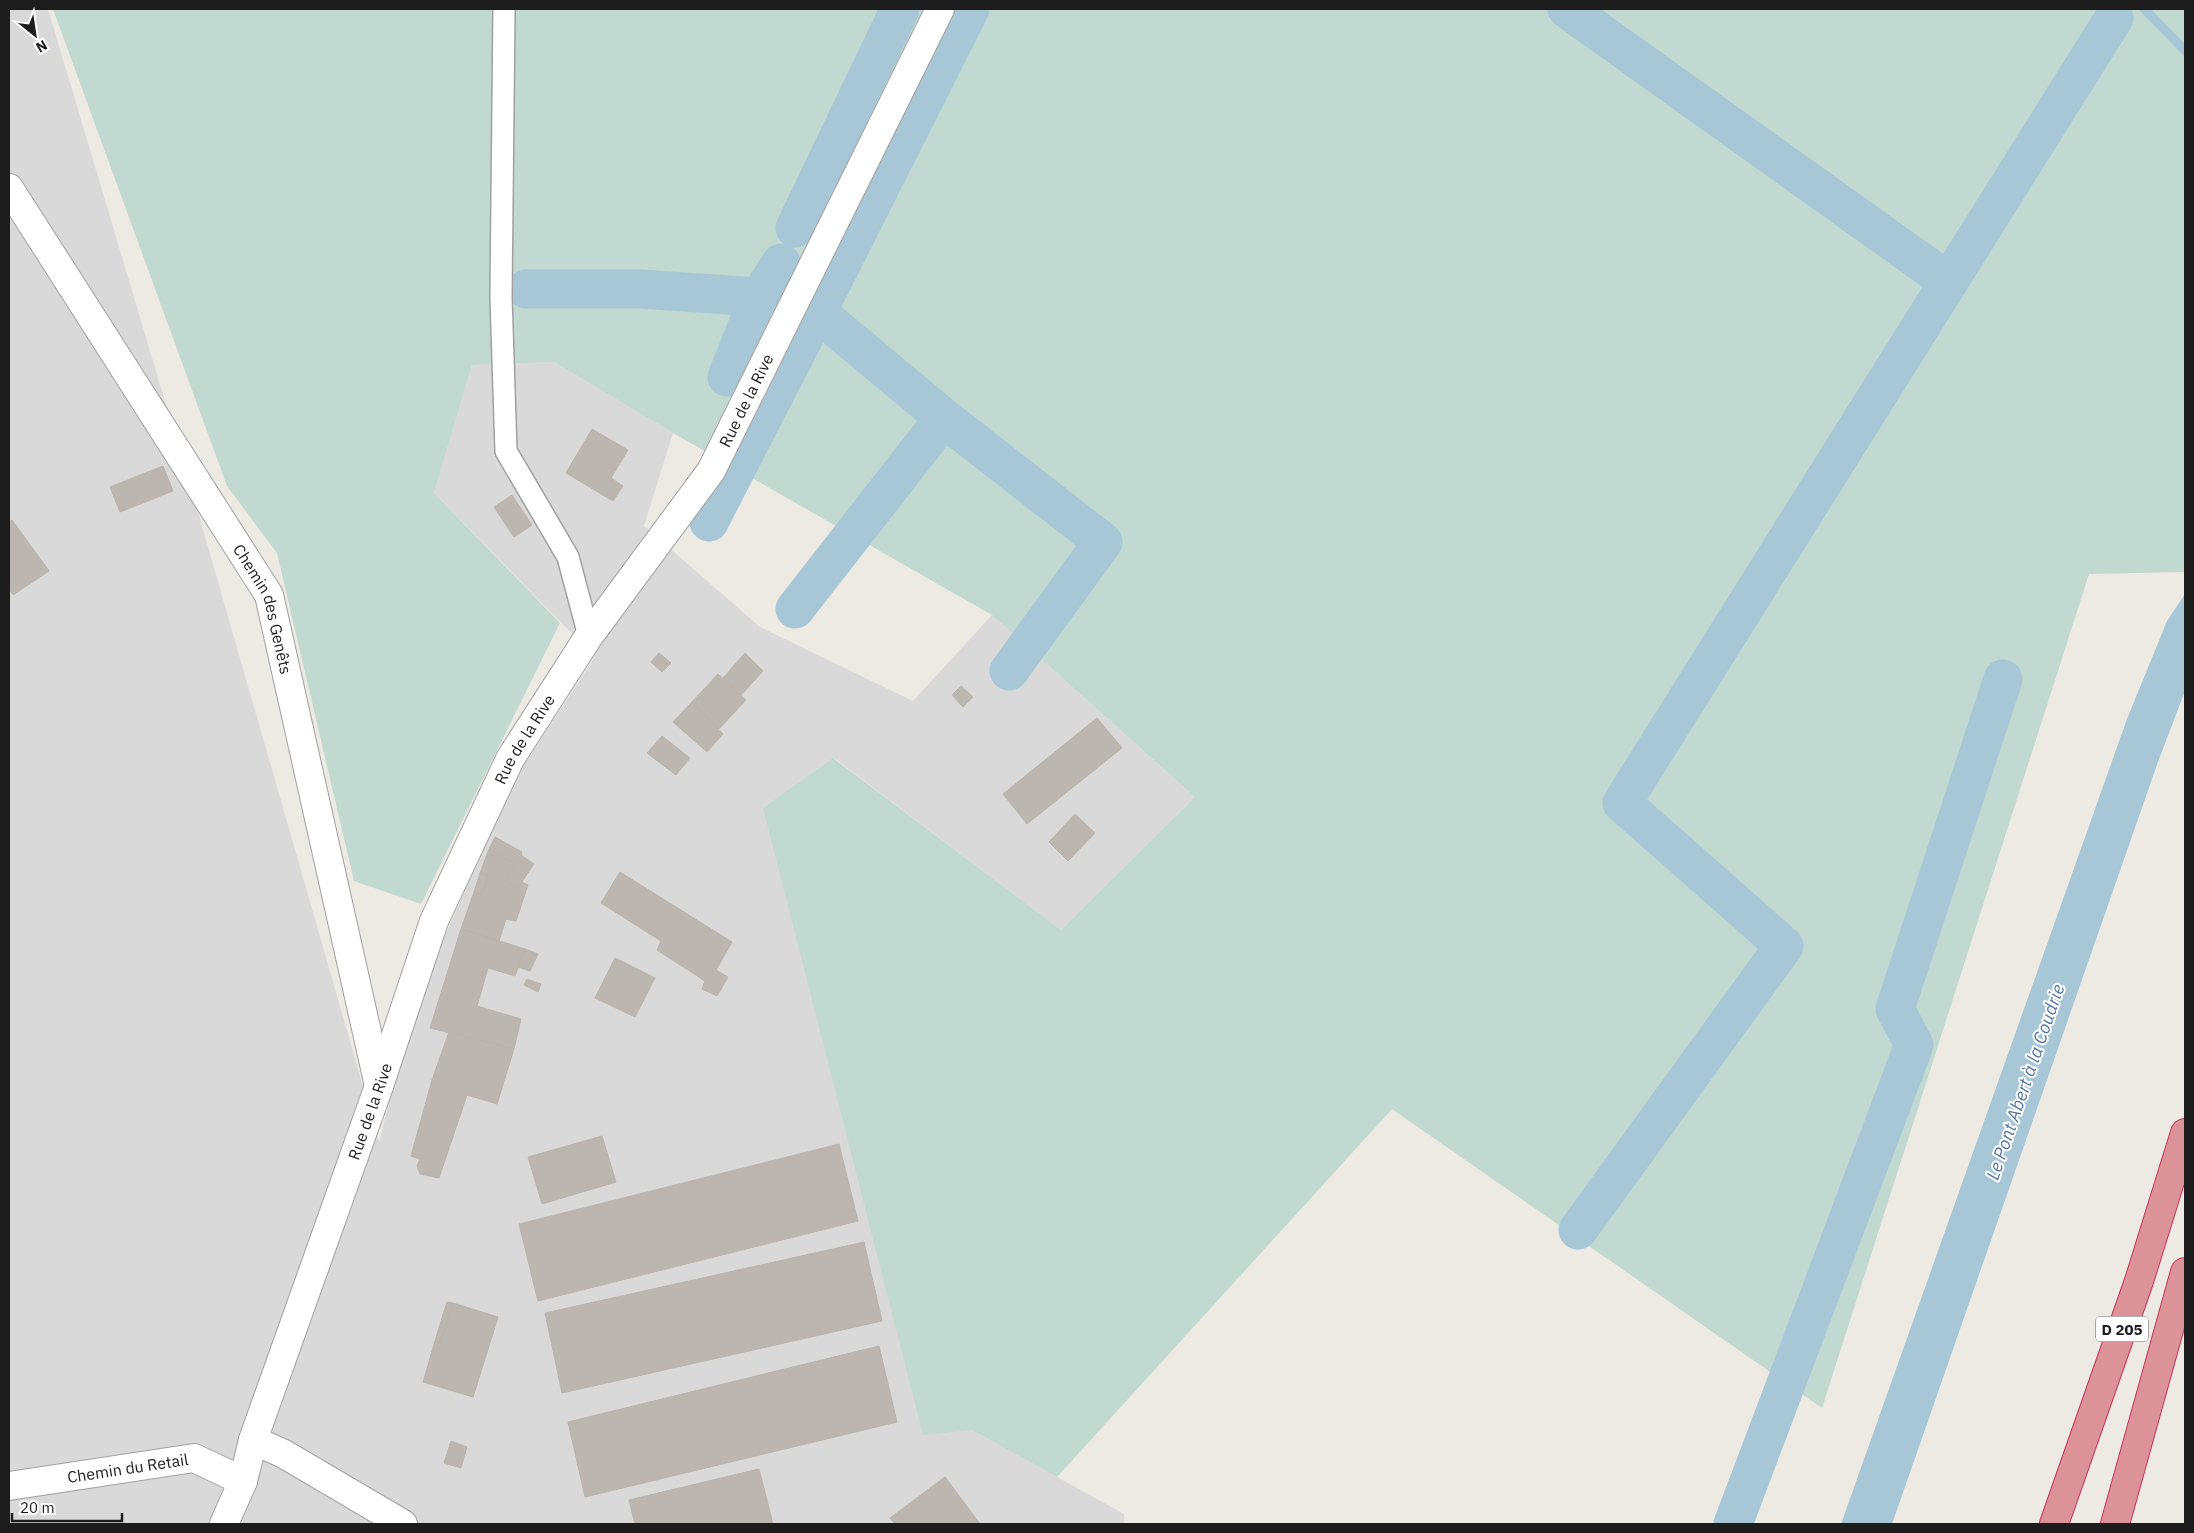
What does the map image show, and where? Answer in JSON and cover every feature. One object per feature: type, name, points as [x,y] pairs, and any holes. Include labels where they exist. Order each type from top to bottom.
[{"type":"highway","name":"D 205","points":[[2054,1524],[2139,1281],[2185,1133]]},
{"type":"highway","name":"D 205","points":[[2115,1524],[2185,1272]]},
{"type":"street","name":"Rue de la Rive","points":[[224,1524],[243,1481],[254,1440],[379,1086],[434,921],[510,759],[589,636],[711,471],[940,9]]},
{"type":"street","name":"Chemin des Genêts","points":[[9,188],[269,595],[379,1086]]},
{"type":"street","points":[[254,1440],[291,1458],[403,1524]]},
{"type":"street","name":"Chemin du Retail","points":[[9,1486],[194,1458],[243,1481]]},
{"type":"lane","points":[[504,9],[501,297],[506,451],[568,557],[589,636]]},
{"type":"shaded area","points":[[9,9],[48,9],[198,512],[379,1142],[414,1006],[513,782],[595,657],[434,493],[472,365],[554,362],[673,433],[644,526],[760,627],[913,701],[992,615],[1195,797],[1061,930],[834,758],[972,1430],[1124,1514],[1124,1524],[9,1524]]},
{"type":"green space","points":[[53,9],[2185,9],[2185,572],[2089,574],[1822,1408],[1392,1109],[1057,1477],[972,1430],[923,1435],[763,808],[833,758],[1061,930],[1195,797],[992,615],[673,433],[554,362],[472,365],[434,493],[560,623],[421,904],[354,881],[277,553],[227,486]]},
{"type":"water","points":[[2138,9],[2151,9],[2185,44],[2185,57]]},
{"type":"water","name":"Le Pont Abert à la Coudrie","points":[[2185,594],[2185,691],[2159,759],[1892,1524],[1841,1524],[2127,719],[2167,621]]},
{"type":"building","points":[[592,429],[628,450],[611,478],[623,486],[613,501],[566,473]]},
{"type":"building","points":[[163,466],[173,491],[120,512],[110,487]]},
{"type":"building","points":[[512,495],[532,525],[514,537],[494,507]]},
{"type":"building","points":[[12,520],[49,571],[13,595],[9,589],[9,522]]},
{"type":"building","points":[[659,653],[671,663],[662,672],[651,662]]},
{"type":"building","points":[[745,653],[763,671],[741,695],[723,678]]},
{"type":"building","points":[[718,674],[746,700],[732,715],[705,688]]},
{"type":"building","points":[[961,686],[973,697],[963,707],[952,695]]},
{"type":"building","points":[[705,688],[732,715],[719,729],[692,702]]},
{"type":"building","points":[[692,702],[723,734],[707,752],[673,722]]},
{"type":"building","points":[[1097,718],[1122,748],[1027,824],[1003,794]]},
{"type":"building","points":[[662,736],[690,758],[676,775],[647,753]]},
{"type":"building","points":[[1075,814],[1095,833],[1068,861],[1049,842]]},
{"type":"building","points":[[495,837],[522,852],[521,855],[534,864],[517,889],[505,879],[515,865],[489,849]]},
{"type":"building","points":[[489,849],[515,865],[505,879],[517,889],[522,882],[528,885],[516,921],[506,919],[499,941],[461,929],[474,892],[481,895],[488,875],[480,873]]},
{"type":"building","points":[[620,872],[732,942],[716,970],[728,977],[717,996],[702,989],[705,981],[657,950],[661,941],[601,903]]},
{"type":"building","points":[[480,873],[488,875],[481,895],[474,892]]},
{"type":"building","points":[[461,929],[525,949],[515,976],[488,968],[477,1006],[521,1019],[514,1049],[430,1028]]},
{"type":"building","points":[[525,949],[538,954],[530,971],[518,967]]},
{"type":"building","points":[[615,958],[655,978],[635,1017],[595,998]]},
{"type":"building","points":[[527,979],[541,984],[538,992],[524,985]]},
{"type":"building","points":[[449,1032],[514,1049],[497,1104],[467,1095],[439,1178],[420,1174],[417,1166],[420,1159],[411,1156],[432,1080]]},
{"type":"building","points":[[602,1136],[616,1182],[542,1204],[528,1157]]},
{"type":"building","points":[[839,1144],[858,1221],[538,1301],[519,1224]]},
{"type":"building","points":[[864,1242],[882,1321],[562,1393],[545,1313]]},
{"type":"building","points":[[447,1302],[453,1303],[440,1343],[435,1341]]},
{"type":"building","points":[[453,1303],[498,1317],[473,1397],[423,1382],[435,1341],[440,1343]]},
{"type":"building","points":[[879,1346],[897,1422],[585,1497],[568,1422]]},
{"type":"building","points":[[451,1441],[467,1447],[461,1468],[444,1463]]},
{"type":"building","points":[[759,1469],[773,1524],[635,1524],[629,1500]]},
{"type":"building","points":[[945,1477],[980,1524],[895,1524],[890,1518]]},
{"type":"waterway","points":[[795,228],[900,9]]},
{"type":"waterway","points":[[817,312],[970,9]]},
{"type":"waterway","points":[[1567,9],[1949,282]]},
{"type":"waterway","points":[[1578,1230],[1784,946],[1622,803],[2114,18]]},
{"type":"waterway","points":[[759,297],[781,263]]},
{"type":"waterway","points":[[526,289],[640,289],[759,297],[727,377]]},
{"type":"waterway","points":[[709,522],[817,312],[944,418]]},
{"type":"waterway","points":[[795,609],[944,418],[1103,542],[1009,671]]},
{"type":"waterway","points":[[1733,1524],[1914,1045],[1895,1009],[2003,679]]}]
